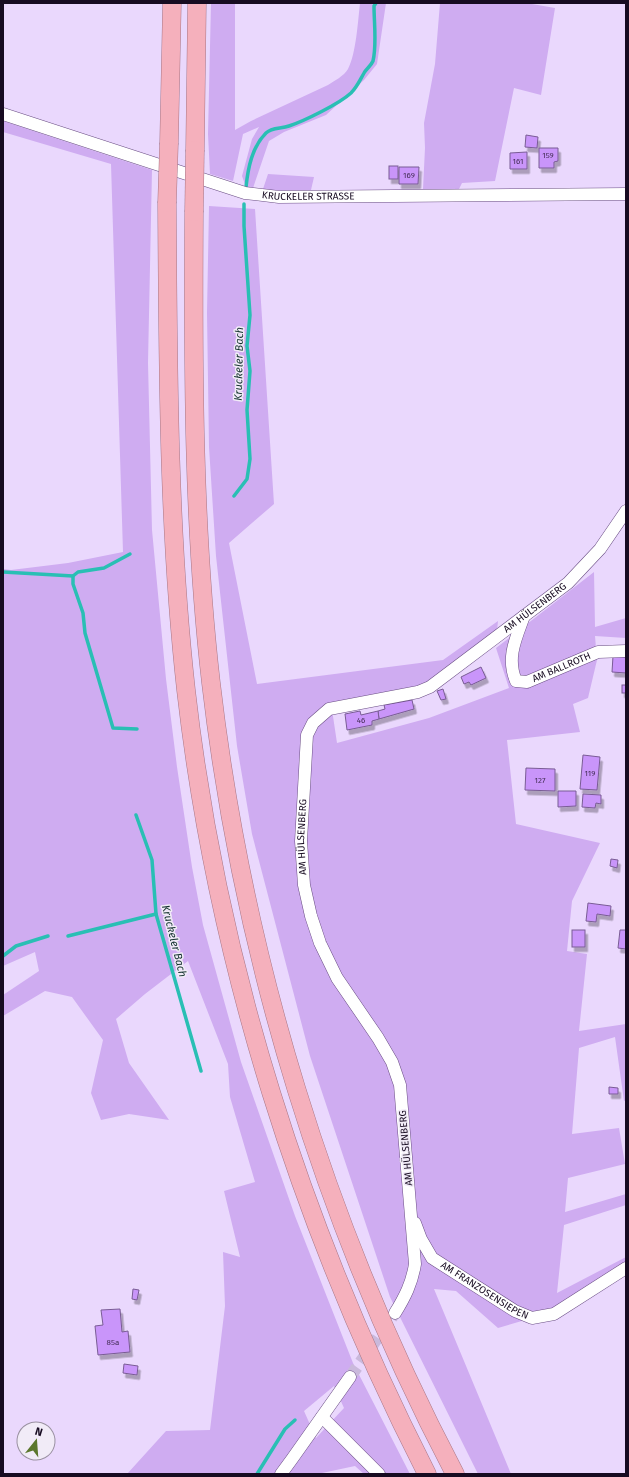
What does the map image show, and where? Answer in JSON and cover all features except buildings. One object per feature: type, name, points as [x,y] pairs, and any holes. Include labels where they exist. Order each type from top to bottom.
[{"type":"highway","points":[[172,3],[167,203],[168,374],[171,477],[179,611],[186,691],[196,765],[219,890],[243,993],[273,1098],[297,1174],[363,1340],[427,1474]]},
{"type":"highway","points":[[197,3],[194,212],[195,460],[199,547],[212,691],[221,756],[242,875],[264,972],[296,1089],[320,1162],[345,1229],[382,1320],[434,1433],[455,1474]]},
{"type":"street","name":"KRUCKELER STRASSE","points":[[3,114],[245,193],[278,197],[626,194]]},
{"type":"street","name":"AM HÜLSENBERG","points":[[395,1313],[407,1294],[413,1278],[415,1264],[400,1085],[392,1062],[378,1038],[337,978],[320,943],[311,916],[304,885],[301,841],[307,735],[313,723],[329,709],[418,692],[430,687],[568,583],[600,549],[626,511]]},
{"type":"street","name":"AM BALLROTH","points":[[524,616],[515,641],[511,662],[516,681],[527,682],[598,652],[626,651]]},
{"type":"street","name":"AM FRANZOSENSIEPEN","points":[[410,1211],[421,1239],[432,1258],[515,1311],[532,1318],[554,1314],[626,1268]]},
{"type":"street","points":[[415,1264],[432,1258]]},
{"type":"street","points":[[281,1474],[350,1377]]},
{"type":"street","points":[[322,1417],[379,1474]]},
{"type":"shaded area","points":[[211,3],[235,3],[235,130],[328,85],[346,72],[353,55],[360,3],[386,3],[377,64],[364,80],[326,115],[284,132],[269,141],[253,188],[246,187],[242,176],[252,139],[259,127],[243,134],[233,181],[210,174],[208,134]]},
{"type":"shaded area","points":[[440,3],[532,3],[555,8],[541,95],[514,88],[495,181],[462,183],[459,189],[423,189],[425,148],[424,123],[435,64]]},
{"type":"shaded area","points":[[3,121],[152,170],[148,363],[152,530],[166,679],[177,767],[192,867],[203,925],[241,1062],[295,1216],[353,1363],[410,1474],[364,1474],[355,1466],[321,1474],[127,1474],[166,1431],[210,1430],[225,1306],[223,1252],[240,1257],[224,1191],[255,1182],[230,1097],[228,1064],[188,961],[145,994],[116,1019],[129,1063],[169,1120],[129,1114],[101,1120],[91,1093],[103,1040],[72,997],[45,991],[3,1016],[3,995],[39,971],[35,952],[3,966],[3,569],[11,570],[68,563],[123,552],[111,164],[3,132]],"holes":[[[334,1386],[344,1408],[316,1438],[304,1411]]]},
{"type":"shaded area","points":[[268,174],[314,177],[311,190],[269,190],[263,189]]},
{"type":"shaded area","points":[[209,206],[255,209],[274,504],[229,543],[257,684],[443,660],[498,621],[497,631],[429,684],[331,703],[337,743],[429,718],[509,688],[496,648],[594,572],[595,627],[626,618],[626,638],[595,636],[597,660],[588,698],[573,704],[580,732],[507,740],[516,824],[600,843],[572,901],[567,951],[587,954],[579,1031],[626,1024],[626,1100],[624,1101],[615,1037],[579,1048],[572,1134],[619,1128],[625,1164],[568,1178],[565,1212],[626,1194],[626,1205],[564,1225],[557,1293],[626,1257],[626,1264],[556,1311],[498,1328],[456,1291],[434,1289],[511,1474],[478,1474],[390,1297],[310,1056],[252,834],[237,746],[216,556],[209,447],[207,313]]},
{"type":"waterway","name":"Kruckeler Bach","points":[[246,187],[254,151],[268,131],[295,124],[321,112],[346,97],[355,88],[373,61],[375,41],[374,6],[376,3]]},
{"type":"waterway","name":"Kruckeler Bach","points":[[234,496],[247,479],[250,459],[247,410],[250,371],[247,346],[250,315],[244,204]]},
{"type":"waterway","name":"Kruckeler Bach","points":[[130,554],[104,568],[78,572],[73,576],[73,584],[83,613],[85,633],[113,728],[137,729]]},
{"type":"waterway","points":[[3,572],[73,576]]},
{"type":"waterway","name":"Kruckeler Bach","points":[[136,815],[152,860],[156,914],[201,1071]]},
{"type":"waterway","points":[[68,936],[156,914]]},
{"type":"waterway","points":[[3,956],[16,946],[48,936]]},
{"type":"waterway","name":"Kruckeler Bach","points":[[257,1474],[285,1429],[295,1420]]},
{"type":"tunnel","points":[[350,1377],[395,1313]]}]
